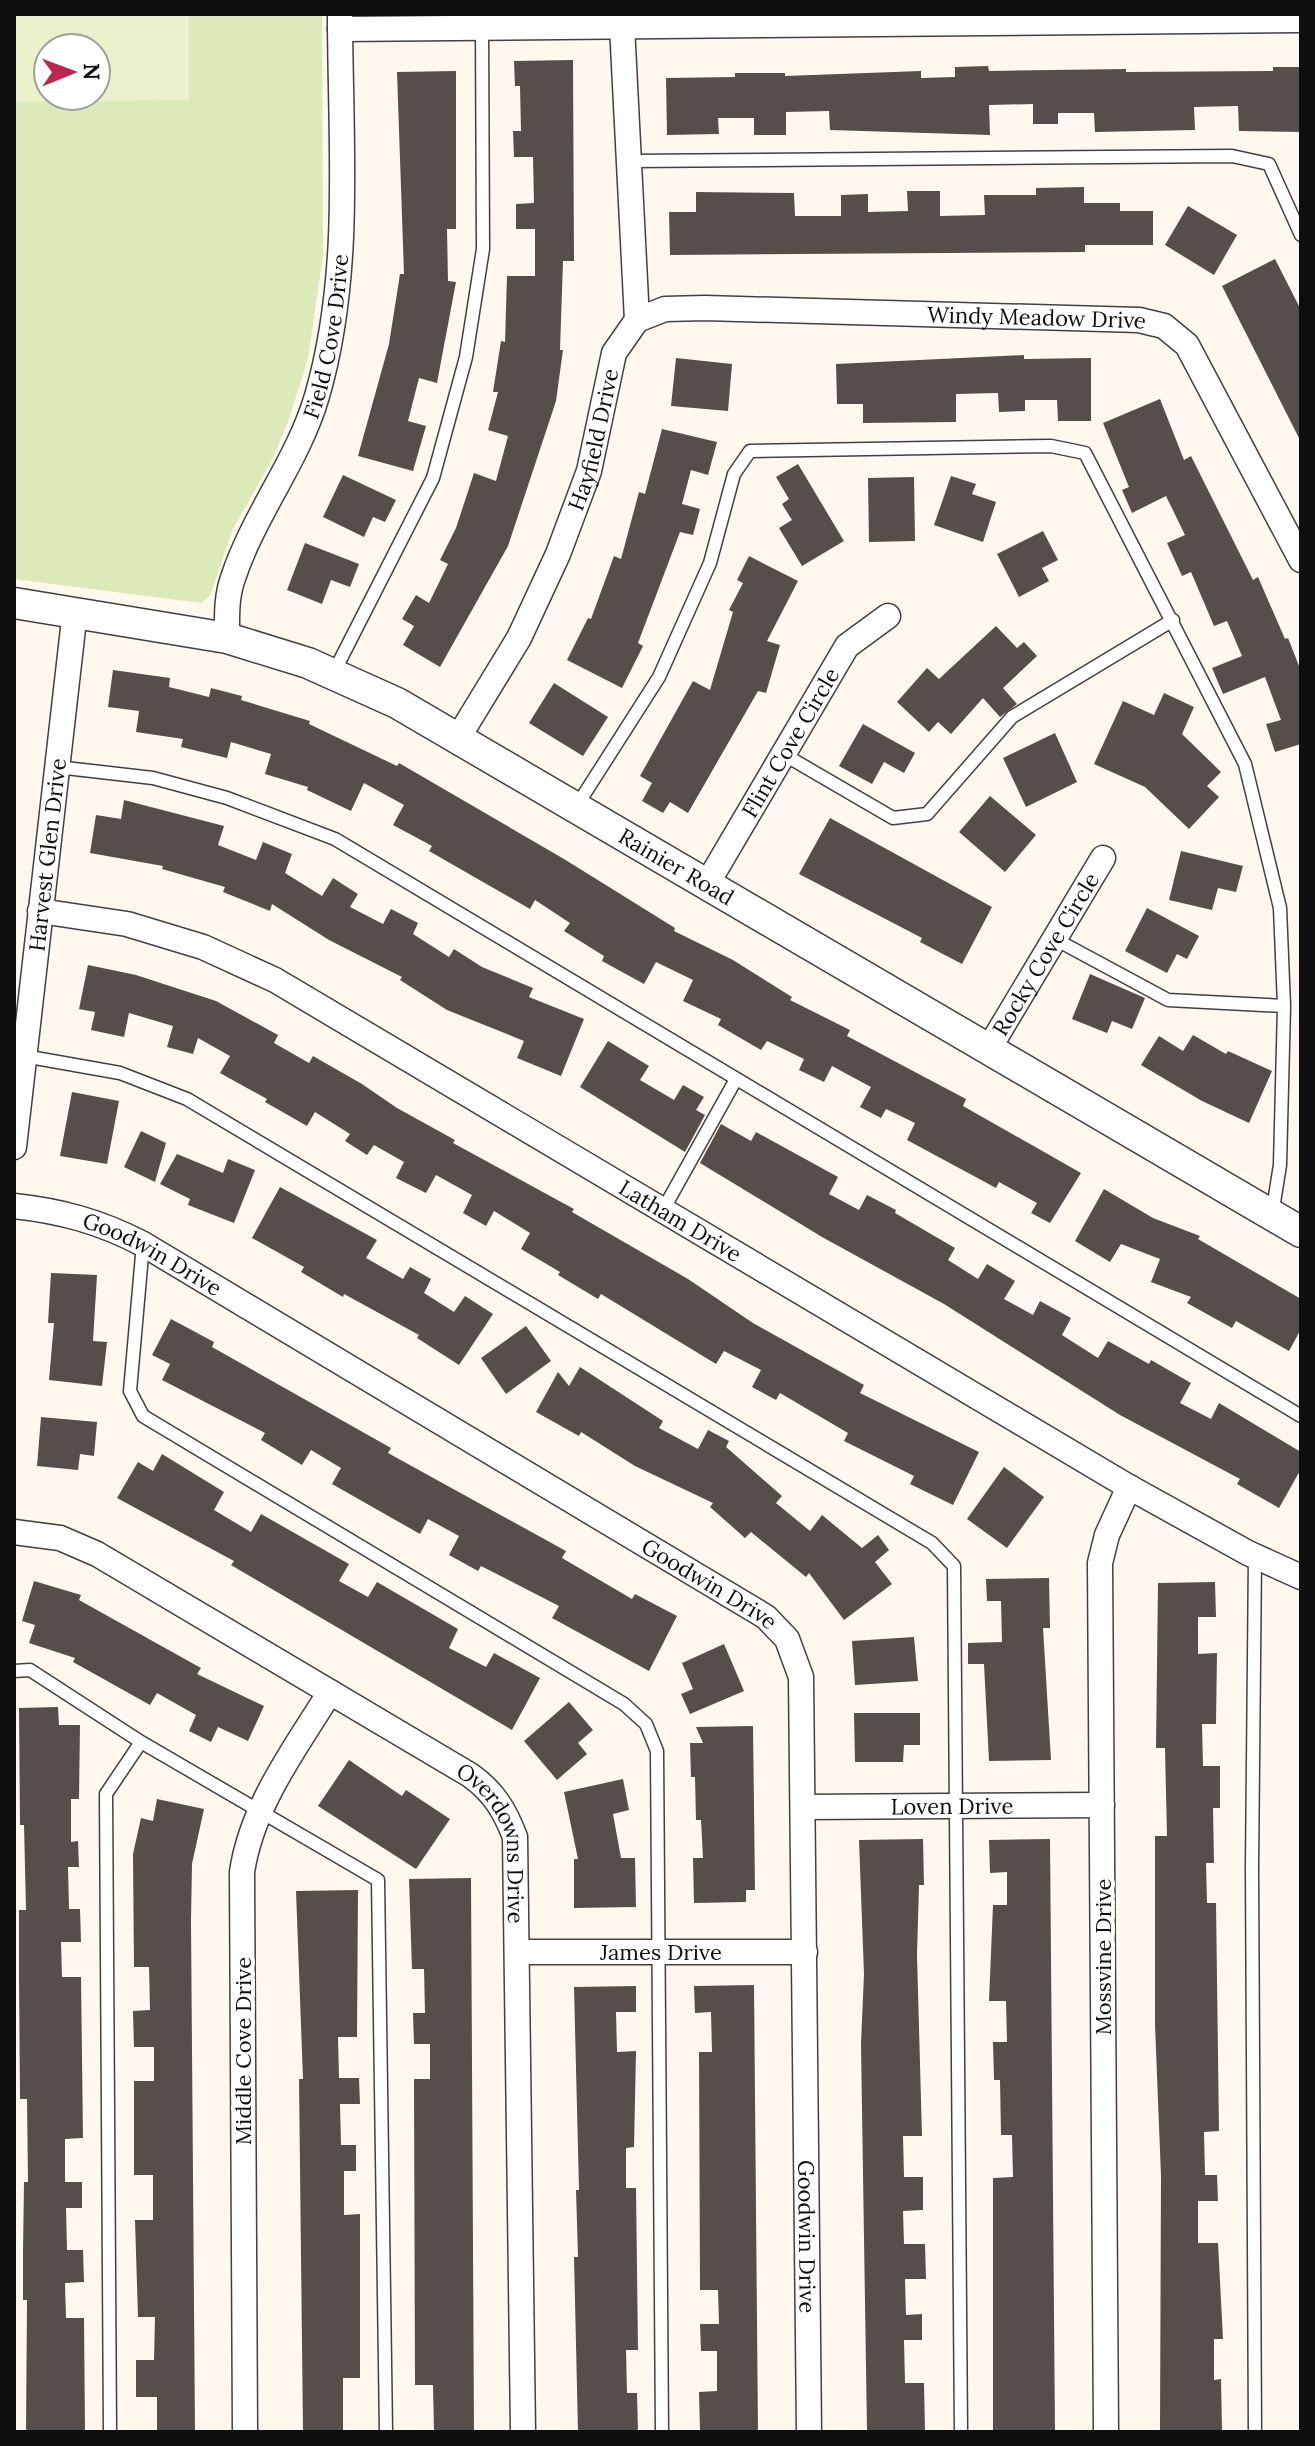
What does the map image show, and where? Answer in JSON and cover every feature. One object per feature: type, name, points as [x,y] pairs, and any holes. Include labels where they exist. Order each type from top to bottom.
[{"type":"street","points":[[340,21],[482,27],[1301,20]]},
{"type":"street","name":"Field Cove Drive","points":[[227,638],[228,599],[233,578],[287,470],[317,397],[335,320],[342,252],[340,21]]},
{"type":"street","points":[[622,26],[637,320]]},
{"type":"street","name":"Windy Meadow Drive","points":[[637,320],[665,309],[705,308],[1139,320],[1164,326],[1187,345],[1301,560]]},
{"type":"street","name":"Hayfield Drive","points":[[458,738],[519,638],[558,554],[589,471],[614,353],[637,320]]},
{"type":"street","name":"Rainier Road","points":[[14,603],[227,638],[333,674],[397,703],[1301,1232]]},
{"type":"street","name":"Harvest Glen Drive","points":[[14,1147],[75,611]]},
{"type":"street","name":"Flint Cove Circle","points":[[707,884],[847,646],[888,616]]},
{"type":"street","name":"Rocky Cove Circle","points":[[988,1050],[1103,858]]},
{"type":"street","name":"Latham Drive","points":[[40,911],[127,924],[203,947],[275,980],[1129,1487],[1255,1556],[1301,1577]]},
{"type":"street","name":"Goodwin Drive","points":[[14,1206],[57,1211],[110,1227],[143,1244],[766,1617],[787,1639],[798,1663],[804,1807],[809,2432]]},
{"type":"street","name":"Mossvine Drive","points":[[1106,2432],[1100,1563],[1107,1535],[1129,1487]]},
{"type":"street","name":"Overdowns Drive","points":[[14,1532],[60,1538],[97,1554],[470,1775],[485,1785],[504,1809],[515,1837],[519,1952],[523,2432]]},
{"type":"street","name":"Middle Cove Drive","points":[[245,2432],[242,1872],[247,1841],[259,1809],[330,1692]]},
{"type":"street","name":"Loven Drive","points":[[804,1807],[1102,1805]]},
{"type":"street","name":"James Drive","points":[[519,1952],[805,1952]]},
{"type":"lane","points":[[333,674],[433,478],[466,357],[483,249],[482,27]]},
{"type":"lane","points":[[629,161],[1232,156],[1269,164],[1301,235]]},
{"type":"lane","points":[[576,807],[659,677],[710,563],[734,474],[750,451],[1051,446],[1085,453],[1245,764],[1280,908],[1284,1006],[1280,1165],[1272,1215]]},
{"type":"lane","points":[[783,754],[893,818],[927,814],[1012,717],[1173,620]]},
{"type":"lane","points":[[57,767],[153,778],[227,798],[335,839],[735,1081],[1301,1416]]},
{"type":"lane","points":[[1053,938],[1168,1000],[1284,1006]]},
{"type":"lane","points":[[24,1056],[120,1073],[187,1099],[932,1543],[954,1566],[961,2432]]},
{"type":"lane","points":[[663,1210],[735,1081]]},
{"type":"lane","points":[[143,1244],[130,1391],[143,1416],[624,1704],[646,1724],[657,1751],[662,2432]]},
{"type":"lane","points":[[1255,1556],[1252,1882],[1255,2432]]},
{"type":"lane","points":[[14,1671],[30,1670],[141,1742],[378,1880],[386,2432]]},
{"type":"lane","points":[[110,2432],[106,1794],[141,1742]]},
{"type":"green space","points":[[14,14],[322,14],[323,255],[308,359],[272,460],[233,529],[210,596],[201,603],[14,579]]},
{"type":"green space","points":[[14,14],[189,14],[189,100],[112,101],[112,32],[32,32],[32,102],[14,102]]},
{"type":"building","points":[[573,60],[574,261],[563,261],[560,350],[563,350],[556,401],[508,546],[440,667],[403,645],[414,626],[402,619],[416,595],[429,603],[448,564],[440,560],[456,528],[474,473],[496,481],[508,436],[488,430],[498,392],[493,392],[501,341],[505,342],[507,276],[535,276],[535,229],[516,229],[516,204],[534,203],[533,157],[514,157],[513,131],[521,131],[520,86],[515,86],[514,61]]},
{"type":"building","points":[[988,66],[989,71],[1126,69],[1126,72],[1273,71],[1273,67],[1301,67],[1301,132],[1239,131],[1238,106],[1194,107],[1195,130],[1095,132],[1094,113],[1058,113],[1058,124],[1033,124],[1033,104],[989,105],[990,135],[830,130],[829,111],[786,112],[786,135],[754,135],[754,118],[718,118],[719,134],[667,135],[666,78],[735,77],[735,73],[785,73],[785,76],[921,71],[921,78],[955,77],[955,67]]},
{"type":"building","points":[[456,71],[456,229],[447,229],[448,281],[456,282],[437,383],[419,378],[408,421],[426,426],[413,471],[358,456],[389,344],[400,274],[404,274],[397,72]]},
{"type":"building","points":[[1084,187],[1084,203],[1120,203],[1120,211],[1153,211],[1153,245],[1085,245],[1085,252],[670,255],[669,212],[696,212],[696,192],[794,193],[795,216],[841,216],[841,195],[868,194],[868,212],[908,211],[907,191],[940,191],[940,216],[985,215],[984,195],[1036,195],[1036,188]]},
{"type":"building","points":[[1188,206],[1237,235],[1214,275],[1165,245]]},
{"type":"building","points":[[1275,259],[1301,310],[1301,442],[1222,286]]},
{"type":"building","points":[[1024,355],[1024,359],[1091,358],[1091,421],[1058,421],[1057,400],[1025,400],[1025,411],[999,412],[998,393],[956,394],[956,422],[863,423],[863,404],[837,404],[836,364]]},
{"type":"building","points":[[676,358],[732,364],[728,411],[671,406]]},
{"type":"building","points":[[1160,399],[1184,460],[1191,456],[1253,580],[1258,577],[1285,639],[1288,638],[1301,671],[1301,744],[1275,752],[1266,724],[1281,720],[1265,677],[1223,694],[1212,668],[1242,656],[1227,621],[1214,626],[1191,572],[1182,576],[1167,543],[1185,535],[1166,496],[1132,513],[1122,490],[1129,487],[1103,423]]},
{"type":"building","points":[[662,429],[717,442],[708,475],[691,470],[682,504],[700,509],[693,535],[680,532],[638,643],[643,646],[622,688],[567,660],[588,618],[591,619],[614,556],[621,559],[639,492],[645,494]]},
{"type":"building","points":[[798,464],[844,541],[802,566],[779,528],[792,520],[782,504],[789,499],[776,477]]},
{"type":"building","points":[[343,475],[396,500],[385,522],[373,517],[364,537],[323,517]]},
{"type":"building","points":[[951,476],[976,484],[972,494],[996,502],[983,542],[934,525]]},
{"type":"building","points":[[914,477],[915,541],[869,542],[868,478]]},
{"type":"building","points":[[1043,531],[1058,560],[1042,568],[1049,581],[1019,597],[997,554]]},
{"type":"building","points":[[305,543],[359,564],[350,587],[331,580],[322,604],[287,590]]},
{"type":"building","points":[[749,556],[798,581],[767,641],[780,645],[766,693],[758,691],[688,813],[670,802],[663,813],[642,801],[652,783],[640,776],[693,681],[710,690],[733,612],[729,610],[743,583],[737,580]]},
{"type":"building","points":[[996,626],[1017,648],[1024,642],[1037,656],[1003,688],[1017,704],[1000,717],[983,698],[951,734],[938,722],[929,732],[897,702],[927,668],[939,679]]},
{"type":"building","points":[[113,670],[170,678],[169,687],[209,697],[211,688],[242,696],[241,700],[310,721],[309,724],[397,766],[399,763],[564,859],[675,928],[674,931],[733,960],[792,997],[790,1000],[850,1030],[847,1036],[966,1099],[963,1106],[1081,1173],[1050,1223],[1031,1213],[1037,1203],[999,1182],[996,1188],[907,1140],[915,1123],[886,1109],[881,1118],[860,1107],[871,1087],[832,1066],[824,1082],[799,1070],[804,1059],[767,1041],[761,1050],[718,1025],[721,1019],[683,1001],[693,980],[656,962],[644,984],[602,961],[604,956],[564,931],[570,923],[535,900],[530,909],[429,851],[432,846],[393,825],[404,805],[364,783],[351,811],[307,790],[308,787],[265,774],[271,754],[231,742],[227,758],[181,747],[183,739],[136,732],[139,711],[108,707]]},
{"type":"building","points":[[554,683],[608,717],[583,756],[529,723]]},
{"type":"building","points":[[1164,693],[1194,707],[1182,734],[1221,772],[1207,786],[1219,797],[1189,829],[1145,787],[1094,764],[1123,701],[1154,715]]},
{"type":"building","points":[[863,724],[915,753],[904,773],[884,762],[872,784],[839,766]]},
{"type":"building","points":[[1055,733],[1077,782],[1026,807],[1003,758]]},
{"type":"building","points":[[990,796],[1036,835],[1005,872],[959,832]]},
{"type":"building","points":[[124,800],[224,826],[218,845],[256,860],[263,842],[292,854],[285,873],[322,896],[333,878],[358,894],[350,907],[383,924],[391,909],[418,923],[413,934],[449,957],[454,949],[482,967],[533,988],[529,997],[584,1019],[561,1076],[517,1058],[524,1041],[447,1010],[400,980],[402,977],[329,940],[272,904],[270,911],[223,892],[225,887],[162,869],[163,866],[90,853],[96,815],[121,819]]},
{"type":"building","points":[[830,818],[992,907],[962,964],[920,942],[922,938],[799,874]]},
{"type":"building","points":[[1181,851],[1243,866],[1236,892],[1218,888],[1212,910],[1169,900]]},
{"type":"building","points":[[1147,908],[1199,936],[1187,959],[1177,954],[1167,973],[1125,951]]},
{"type":"building","points":[[88,965],[136,975],[216,1001],[278,1035],[274,1043],[309,1063],[313,1056],[362,1084],[397,1108],[455,1140],[453,1143],[574,1209],[572,1212],[688,1279],[753,1323],[864,1385],[860,1393],[979,1452],[953,1505],[910,1484],[914,1476],[844,1441],[848,1433],[780,1393],[776,1400],[752,1387],[761,1370],[724,1351],[716,1364],[601,1294],[598,1299],[558,1275],[560,1272],[521,1249],[530,1233],[494,1211],[486,1226],[463,1213],[472,1195],[436,1175],[426,1193],[396,1178],[404,1162],[374,1145],[367,1155],[345,1141],[350,1134],[315,1112],[307,1126],[265,1102],[267,1099],[220,1073],[230,1056],[198,1038],[193,1054],[167,1047],[173,1026],[129,1013],[124,1037],[91,1030],[95,1012],[79,1009]]},
{"type":"building","points":[[1090,974],[1145,998],[1132,1029],[1112,1021],[1107,1033],[1072,1019]]},
{"type":"building","points":[[1193,1035],[1226,1054],[1228,1051],[1272,1071],[1249,1123],[1202,1101],[1141,1065],[1159,1036],[1183,1051]]},
{"type":"building","points":[[608,1041],[649,1066],[640,1080],[674,1100],[683,1085],[704,1097],[696,1110],[705,1115],[685,1152],[580,1087]]},
{"type":"building","points":[[72,1092],[119,1101],[107,1164],[60,1156]]},
{"type":"building","points":[[721,1124],[751,1141],[756,1132],[838,1177],[829,1194],[859,1210],[867,1195],[896,1210],[895,1213],[955,1248],[948,1260],[978,1279],[987,1264],[1015,1281],[1004,1299],[1033,1315],[1040,1301],[1071,1318],[1062,1335],[1098,1358],[1108,1341],[1149,1364],[1151,1360],[1191,1383],[1180,1403],[1211,1419],[1219,1403],[1301,1452],[1301,1469],[1279,1508],[1237,1484],[1240,1479],[1120,1415],[944,1304],[822,1237],[700,1163]]},
{"type":"building","points":[[141,1131],[166,1143],[155,1182],[124,1167]]},
{"type":"building","points":[[177,1154],[223,1173],[228,1159],[255,1170],[234,1223],[188,1205],[190,1199],[160,1184]]},
{"type":"building","points":[[280,1187],[377,1240],[366,1258],[403,1279],[410,1267],[431,1279],[424,1293],[454,1312],[465,1296],[493,1314],[459,1365],[417,1338],[419,1335],[344,1294],[343,1297],[301,1272],[304,1267],[252,1238]]},
{"type":"building","points":[[1104,1189],[1153,1218],[1200,1236],[1198,1239],[1301,1299],[1301,1329],[1289,1351],[1236,1321],[1232,1328],[1187,1303],[1191,1297],[1151,1282],[1160,1259],[1121,1244],[1110,1262],[1075,1241]]},
{"type":"building","points":[[51,1273],[97,1275],[93,1341],[107,1342],[102,1386],[49,1380],[54,1323],[48,1323]]},
{"type":"building","points":[[171,1319],[214,1342],[212,1347],[391,1448],[388,1453],[566,1551],[562,1558],[632,1599],[635,1594],[677,1616],[649,1671],[552,1618],[559,1606],[481,1566],[478,1571],[449,1555],[459,1536],[428,1519],[420,1534],[332,1484],[341,1468],[311,1450],[302,1465],[261,1440],[265,1433],[162,1380],[170,1364],[152,1355]]},
{"type":"building","points":[[526,1326],[551,1361],[506,1394],[481,1358]]},
{"type":"building","points":[[580,1367],[663,1421],[659,1428],[698,1449],[708,1430],[729,1441],[726,1447],[782,1496],[776,1503],[810,1531],[822,1515],[862,1548],[878,1535],[889,1550],[875,1562],[892,1584],[844,1620],[809,1573],[806,1577],[751,1532],[745,1538],[710,1507],[713,1503],[635,1466],[581,1432],[579,1436],[536,1412],[558,1372],[569,1386]]},
{"type":"building","points":[[41,1417],[97,1422],[94,1456],[80,1454],[78,1470],[37,1466]]},
{"type":"building","points":[[162,1454],[224,1492],[214,1510],[251,1532],[261,1514],[349,1564],[339,1581],[368,1597],[377,1582],[458,1629],[449,1648],[486,1667],[494,1653],[540,1678],[512,1730],[231,1565],[234,1561],[117,1498],[138,1462],[153,1471]]},
{"type":"building","points":[[1004,1467],[1044,1497],[1007,1548],[967,1519]]},
{"type":"building","points":[[1049,1578],[1050,1628],[1043,1628],[1051,1760],[989,1761],[984,1664],[968,1664],[968,1643],[1002,1642],[1001,1601],[987,1601],[986,1579]]},
{"type":"building","points":[[34,1581],[81,1595],[79,1600],[201,1668],[197,1674],[264,1706],[248,1741],[218,1727],[211,1742],[189,1731],[196,1715],[157,1693],[150,1705],[73,1662],[75,1658],[29,1643],[35,1625],[22,1621]]},
{"type":"building","points":[[1215,1582],[1216,1617],[1198,1617],[1198,1654],[1217,1653],[1216,1724],[1202,1724],[1203,1766],[1220,1766],[1220,1808],[1213,1808],[1214,1863],[1206,1863],[1207,1903],[1216,1903],[1219,2131],[1204,2132],[1205,2175],[1217,2175],[1218,2201],[1198,2201],[1198,2243],[1218,2243],[1223,2339],[1214,2339],[1214,2380],[1221,2379],[1222,2430],[1160,2431],[1161,2176],[1155,2025],[1155,1836],[1167,1836],[1165,1748],[1156,1748],[1158,1583]]},
{"type":"building","points":[[914,1637],[918,1681],[855,1685],[852,1641]]},
{"type":"building","points":[[724,1644],[744,1691],[690,1714],[681,1694],[693,1689],[682,1663]]},
{"type":"building","points":[[569,1702],[593,1730],[578,1743],[587,1754],[557,1780],[524,1741]]},
{"type":"building","points":[[58,1707],[59,1725],[80,1725],[79,1799],[71,1799],[71,1842],[78,1841],[79,1867],[68,1867],[69,1909],[80,1909],[81,1942],[61,1942],[62,1977],[81,1977],[83,2138],[65,2139],[65,2182],[82,2182],[82,2208],[66,2208],[67,2250],[83,2250],[84,2282],[65,2283],[66,2318],[84,2318],[85,2432],[26,2432],[27,2300],[23,2300],[23,2251],[24,2182],[28,2182],[27,2099],[20,2099],[19,1910],[26,1910],[24,1825],[20,1825],[19,1708]]},
{"type":"building","points":[[854,1713],[920,1713],[920,1745],[904,1745],[903,1762],[855,1762]]},
{"type":"building","points":[[753,1726],[755,1890],[746,1890],[746,1902],[694,1903],[693,1858],[703,1858],[701,1820],[696,1820],[695,1777],[691,1777],[690,1743],[703,1743],[696,1727]]},
{"type":"building","points":[[349,1760],[402,1796],[406,1790],[450,1819],[416,1869],[318,1806]]},
{"type":"building","points":[[623,1779],[629,1810],[613,1814],[621,1858],[635,1858],[636,1907],[574,1908],[574,1859],[578,1859],[564,1792]]},
{"type":"building","points":[[157,1799],[204,1809],[192,1864],[191,1921],[195,2432],[157,2432],[157,2397],[136,2397],[136,2360],[154,2360],[155,2317],[138,2317],[135,2220],[153,2220],[153,2175],[134,2175],[134,2081],[154,2081],[154,2047],[134,2047],[133,2011],[150,2010],[149,1967],[134,1967],[133,1854],[141,1818],[153,1821]]},
{"type":"building","points":[[923,1839],[924,1885],[919,1885],[917,1955],[922,2136],[903,2136],[904,2177],[923,2177],[923,2210],[903,2211],[904,2244],[925,2244],[926,2279],[905,2279],[906,2315],[922,2314],[922,2340],[904,2340],[905,2383],[924,2383],[925,2431],[867,2432],[861,2044],[864,1974],[859,1840]]},
{"type":"building","points":[[1050,1839],[1055,2432],[993,2432],[993,2178],[1013,2177],[1012,2135],[1001,2135],[1000,2080],[994,2080],[993,2042],[1007,2042],[1006,2001],[989,2001],[993,1905],[1007,1905],[1007,1872],[990,1873],[989,1840]]},
{"type":"building","points":[[471,1878],[474,2432],[434,2432],[433,2385],[415,2385],[414,2079],[430,2079],[430,2044],[414,2044],[413,2013],[425,2013],[424,1969],[412,1969],[409,1879]]},
{"type":"building","points":[[358,1890],[357,2037],[338,2037],[339,2078],[359,2078],[360,2104],[340,2104],[341,2145],[356,2145],[356,2171],[344,2171],[344,2215],[360,2214],[360,2378],[343,2378],[343,2432],[303,2432],[299,2079],[303,2079],[296,1891]]},
{"type":"building","points":[[754,1985],[758,2432],[700,2432],[699,2392],[717,2391],[717,2351],[701,2351],[700,2324],[719,2324],[718,2290],[700,2290],[699,2052],[712,2052],[711,2012],[695,2013],[694,1986]]},
{"type":"building","points":[[636,1986],[636,2012],[616,2012],[617,2052],[636,2051],[634,2147],[626,2148],[626,2188],[636,2188],[638,2350],[626,2350],[627,2393],[637,2393],[638,2432],[578,2432],[574,2257],[578,2257],[576,2190],[579,2190],[574,1987]]}]
